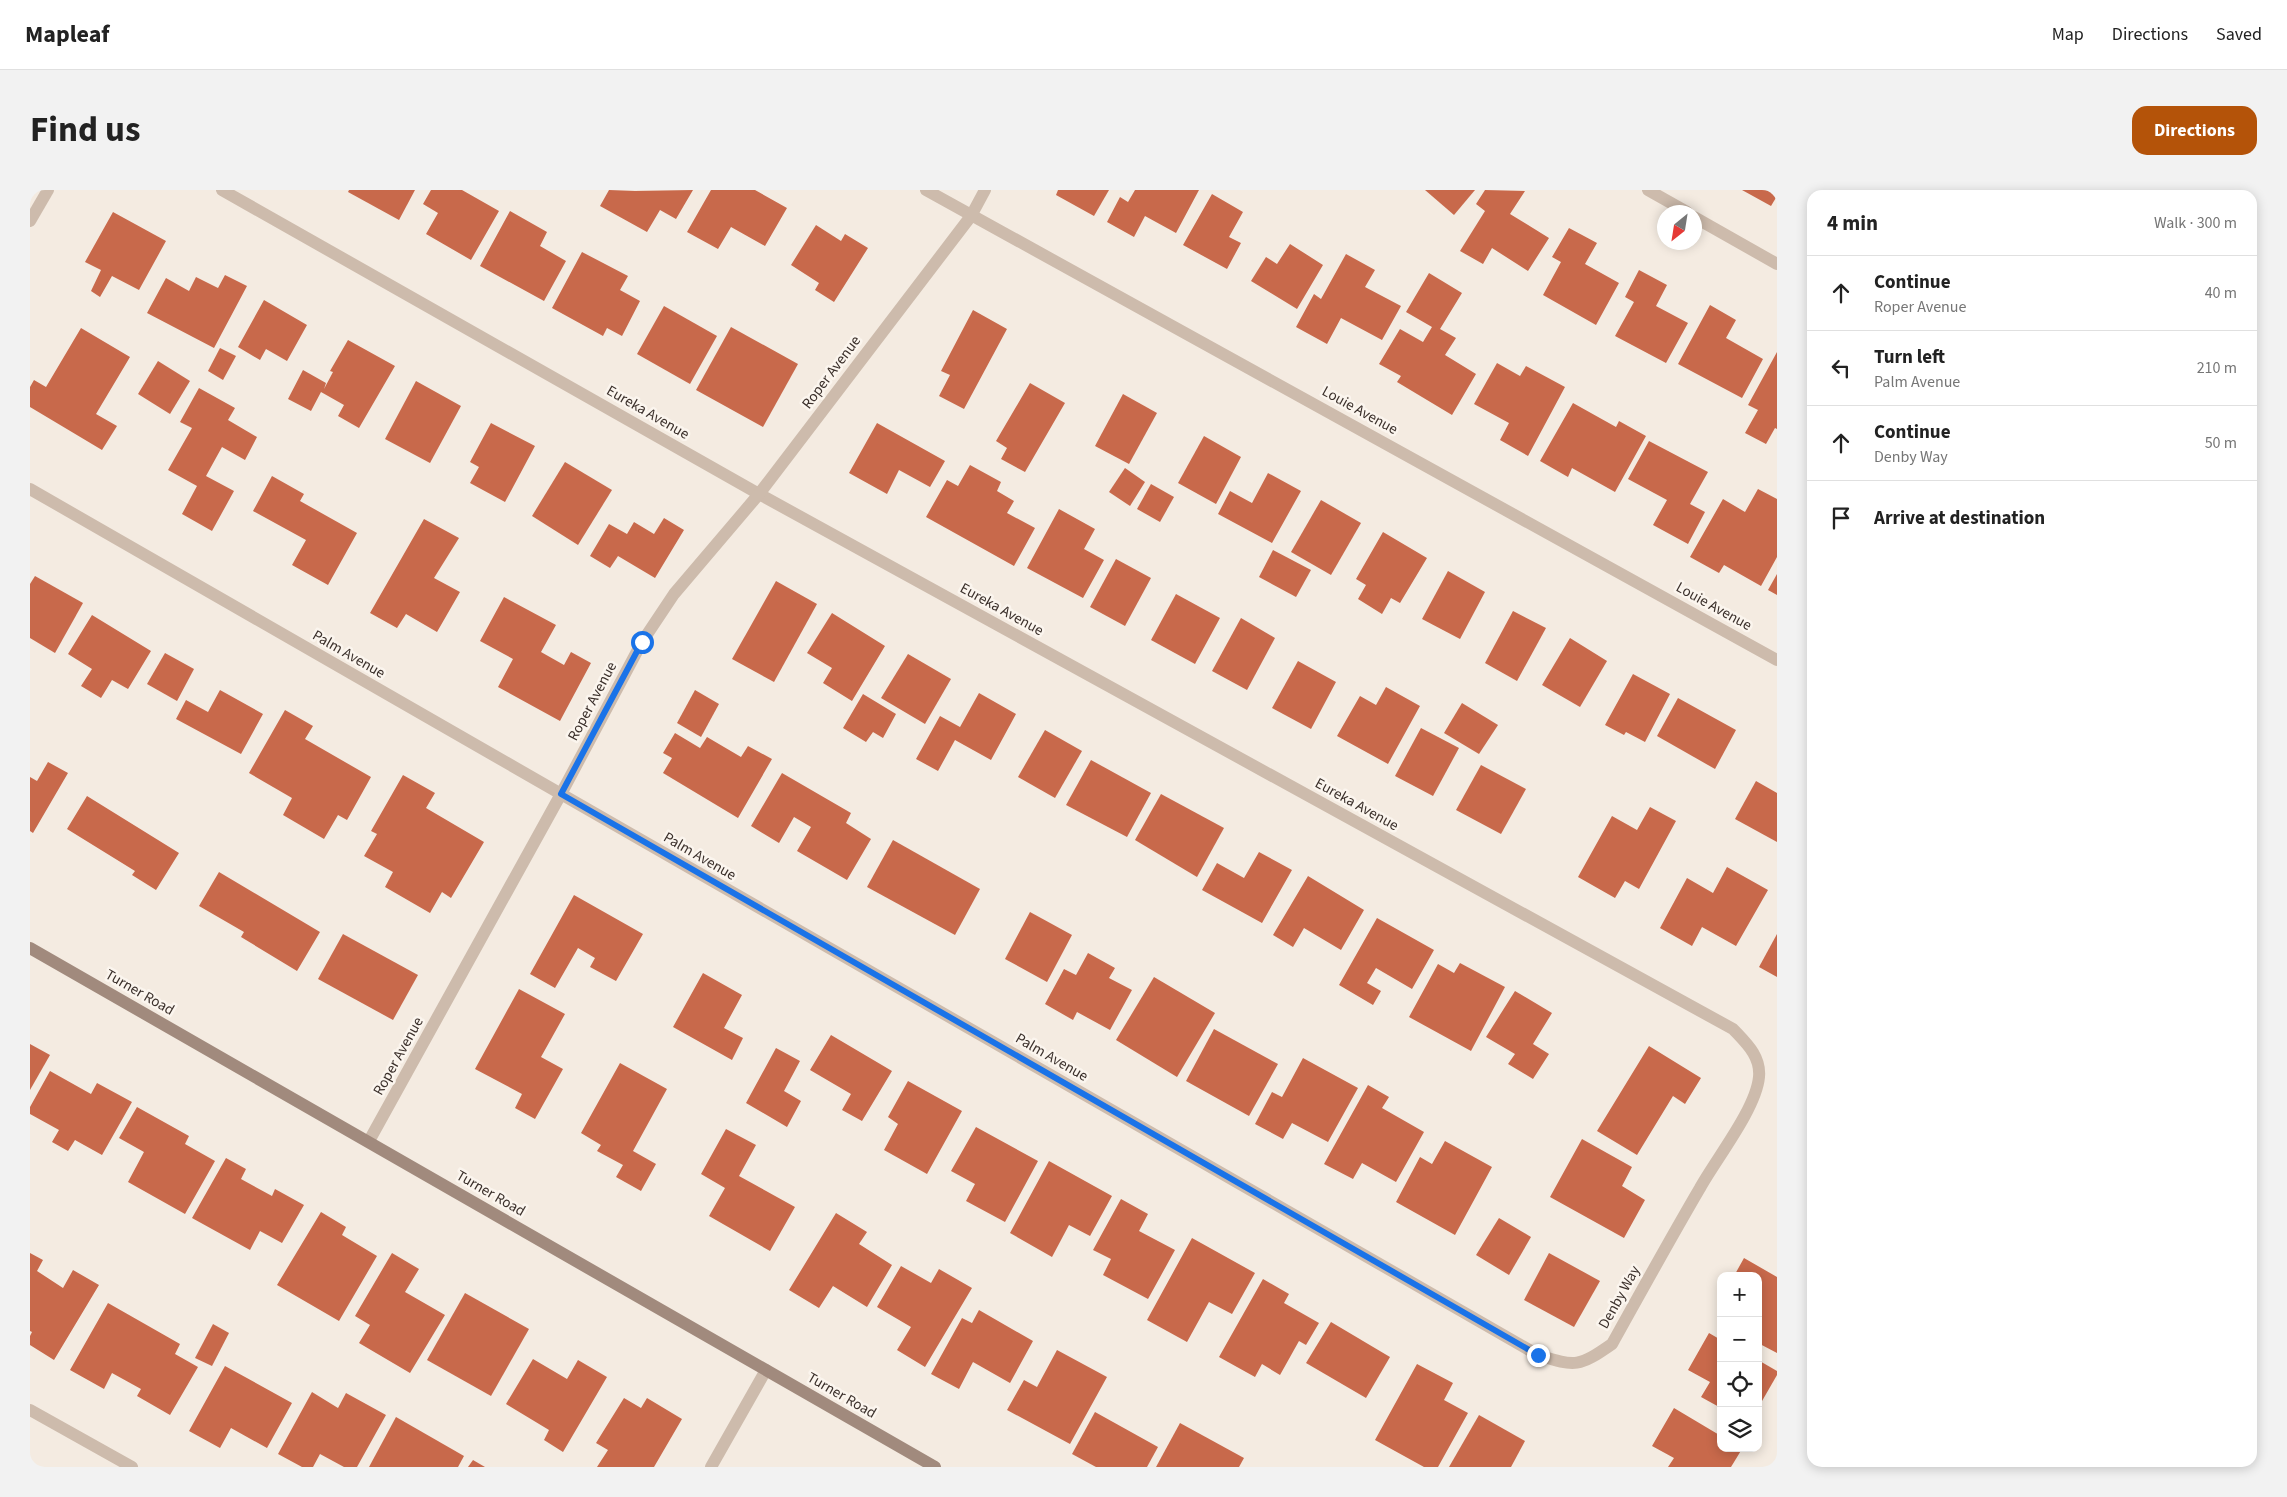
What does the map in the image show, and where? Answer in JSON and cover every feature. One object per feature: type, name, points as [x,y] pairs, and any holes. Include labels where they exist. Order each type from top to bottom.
[{"type":"main road","name":"Turner Road","points":[[30,948],[935,1467]]},
{"type":"street","points":[[30,221],[48,190]]},
{"type":"street","name":"Eureka Avenue","points":[[222,190],[759,494],[1733,1029],[1752,1049],[1758,1062]]},
{"type":"street","name":"Louie Avenue","points":[[926,190],[1777,660]]},
{"type":"street","name":"Roper Avenue","points":[[369,1141],[561,794],[642,642],[674,594],[759,494],[971,216],[985,190]]},
{"type":"street","points":[[1648,190],[1675,205]]},
{"type":"street","points":[[1702,222],[1777,264]]},
{"type":"street","name":"Palm Avenue","points":[[30,489],[1355,1250]]},
{"type":"street","name":"Denby Way","points":[[1355,1250],[1538,1355],[1566,1364],[1588,1361],[1612,1344],[1700,1187],[1750,1106],[1759,1078],[1758,1062]]},
{"type":"street","points":[[711,1467],[766,1370]]},
{"type":"street","points":[[30,1410],[132,1467]]},
{"type":"building","points":[[349,190],[415,190],[399,220],[348,192]]},
{"type":"building","points":[[431,190],[462,190],[499,211],[471,260],[426,234],[438,213],[423,204]]},
{"type":"building","points":[[609,190],[693,190],[676,219],[660,210],[647,232],[600,206]]},
{"type":"building","points":[[711,190],[755,190],[787,208],[765,246],[731,227],[718,249],[687,232]]},
{"type":"building","points":[[1058,190],[1109,190],[1094,216],[1056,195]]},
{"type":"building","points":[[1135,190],[1199,190],[1176,233],[1145,216],[1134,237],[1107,222],[1120,197],[1128,202]]},
{"type":"building","points":[[1425,190],[1475,190],[1454,215]]},
{"type":"building","points":[[1485,190],[1525,191],[1510,214],[1549,238],[1528,271],[1492,248],[1483,264],[1460,251],[1485,211],[1476,204]]},
{"type":"building","points":[[1742,190],[1777,190],[1777,196],[1771,206]]},
{"type":"building","points":[[1212,194],[1243,212],[1229,237],[1241,243],[1227,269],[1183,245]]},
{"type":"building","points":[[510,211],[547,232],[540,246],[566,261],[544,301],[480,266]]},
{"type":"building","points":[[113,212],[166,241],[139,290],[112,276],[100,297],[91,291],[101,270],[85,262]]},
{"type":"building","points":[[816,225],[841,241],[845,234],[868,248],[834,302],[815,290],[819,283],[791,265]]},
{"type":"building","points":[[1569,228],[1597,243],[1585,264],[1619,283],[1596,325],[1543,295],[1561,262],[1552,257]]},
{"type":"building","points":[[1290,244],[1323,265],[1297,309],[1251,281],[1266,257],[1277,264]]},
{"type":"building","points":[[582,252],[628,276],[620,290],[640,301],[622,336],[607,328],[603,336],[552,308]]},
{"type":"building","points":[[1346,254],[1375,270],[1365,287],[1401,306],[1382,340],[1341,318],[1327,344],[1296,327],[1314,294],[1321,299]]},
{"type":"building","points":[[1639,270],[1667,285],[1656,306],[1688,323],[1666,363],[1615,336],[1634,302],[1625,297]]},
{"type":"building","points":[[1429,273],[1462,293],[1440,329],[1456,338],[1445,355],[1476,374],[1452,415],[1397,382],[1401,376],[1379,364],[1400,329],[1423,342],[1432,327],[1406,312]]},
{"type":"building","points":[[225,275],[247,286],[214,348],[147,313],[166,278],[189,291],[196,277],[218,288]]},
{"type":"building","points":[[264,300],[307,325],[287,361],[266,349],[260,360],[238,347]]},
{"type":"building","points":[[1710,305],[1736,320],[1726,338],[1763,359],[1742,398],[1678,364]]},
{"type":"building","points":[[664,306],[717,336],[690,384],[637,354]]},
{"type":"building","points":[[973,310],[1007,329],[964,409],[939,396],[950,375],[941,371]]},
{"type":"building","points":[[731,327],[798,364],[763,427],[696,390]]},
{"type":"building","points":[[81,328],[130,357],[96,414],[117,426],[102,450],[30,407],[30,387],[34,380],[46,387]]},
{"type":"building","points":[[348,340],[395,366],[359,428],[338,416],[344,405],[321,392],[311,411],[288,399],[303,370],[326,383],[324,389],[333,372],[330,371]]},
{"type":"building","points":[[220,348],[236,356],[223,380],[208,371]]},
{"type":"building","points":[[1777,352],[1777,429],[1775,428],[1766,444],[1745,433],[1758,410],[1748,405]]},
{"type":"building","points":[[158,361],[190,381],[170,414],[138,394]]},
{"type":"building","points":[[1497,363],[1520,376],[1526,366],[1565,387],[1528,456],[1500,440],[1509,423],[1474,404]]},
{"type":"building","points":[[416,381],[461,406],[430,463],[385,439]]},
{"type":"building","points":[[1030,383],[1065,403],[1025,472],[1001,459],[1007,448],[996,441]]},
{"type":"building","points":[[199,388],[235,408],[228,420],[257,437],[245,460],[222,447],[206,476],[234,491],[212,531],[182,514],[197,486],[168,470],[192,428],[180,422]]},
{"type":"building","points":[[1123,394],[1157,413],[1129,464],[1095,446]]},
{"type":"building","points":[[1573,403],[1616,427],[1619,421],[1646,436],[1615,492],[1572,468],[1568,477],[1540,461]]},
{"type":"building","points":[[491,423],[535,446],[505,502],[470,483],[479,467],[470,462]]},
{"type":"building","points":[[877,423],[945,461],[930,487],[899,470],[887,494],[849,473]]},
{"type":"building","points":[[1204,436],[1241,457],[1216,504],[1178,483]]},
{"type":"building","points":[[1649,441],[1708,472],[1690,504],[1705,512],[1688,544],[1653,525],[1667,500],[1628,479]]},
{"type":"building","points":[[565,462],[612,490],[578,545],[532,516]]},
{"type":"building","points":[[970,465],[1001,482],[997,491],[1014,501],[1007,513],[1035,528],[1014,566],[926,517],[947,480],[958,486]]},
{"type":"building","points":[[1125,468],[1145,482],[1130,506],[1109,492]]},
{"type":"building","points":[[1268,473],[1301,491],[1272,543],[1218,514],[1230,491],[1252,503]]},
{"type":"building","points":[[272,476],[304,494],[300,501],[357,533],[328,585],[292,565],[306,540],[253,511]]},
{"type":"building","points":[[1151,484],[1174,497],[1160,522],[1137,509]]},
{"type":"building","points":[[1758,489],[1777,499],[1777,557],[1761,586],[1724,565],[1719,573],[1690,557],[1723,499],[1745,512]]},
{"type":"building","points":[[1321,500],[1361,523],[1331,575],[1291,552]]},
{"type":"building","points":[[1059,509],[1095,529],[1084,549],[1104,560],[1083,598],[1027,568]]},
{"type":"building","points":[[664,518],[684,530],[655,578],[618,556],[610,568],[590,556],[609,524],[627,534],[634,522],[654,534]]},
{"type":"building","points":[[424,519],[459,538],[434,578],[460,592],[437,632],[406,614],[397,628],[370,613]]},
{"type":"building","points":[[1383,532],[1427,558],[1400,603],[1391,598],[1382,614],[1358,599],[1366,585],[1356,579]]},
{"type":"building","points":[[1273,550],[1311,570],[1296,597],[1259,577]]},
{"type":"building","points":[[1116,559],[1151,578],[1125,626],[1090,607]]},
{"type":"building","points":[[1448,571],[1485,592],[1460,639],[1422,619]]},
{"type":"building","points":[[1777,574],[1777,595],[1768,590]]},
{"type":"building","points":[[35,576],[83,603],[55,653],[30,638],[30,584]]},
{"type":"building","points":[[776,581],[817,604],[774,682],[732,659]]},
{"type":"building","points":[[1176,594],[1220,618],[1195,664],[1151,640]]},
{"type":"building","points":[[504,597],[556,625],[541,652],[564,665],[571,652],[591,663],[560,721],[498,687],[513,659],[480,641]]},
{"type":"building","points":[[1513,611],[1546,628],[1517,681],[1485,663]]},
{"type":"building","points":[[832,613],[885,646],[852,701],[823,683],[832,668],[807,653]]},
{"type":"building","points":[[92,615],[151,651],[128,689],[112,680],[101,698],[81,686],[92,669],[68,654]]},
{"type":"building","points":[[1241,618],[1275,638],[1247,690],[1212,671]]},
{"type":"building","points":[[1570,638],[1607,661],[1580,707],[1542,685]]},
{"type":"building","points":[[165,653],[194,669],[177,701],[147,684]]},
{"type":"building","points":[[908,654],[951,679],[925,724],[881,698]]},
{"type":"building","points":[[1298,661],[1336,682],[1311,729],[1272,708]]},
{"type":"building","points":[[1633,674],[1670,694],[1645,742],[1626,732],[1624,735],[1605,725]]},
{"type":"building","points":[[1386,687],[1420,706],[1388,764],[1337,736],[1360,696],[1376,705]]},
{"type":"building","points":[[220,690],[263,714],[241,754],[176,719],[186,700],[208,712]]},
{"type":"building","points":[[695,690],[719,704],[701,737],[677,723]]},
{"type":"building","points":[[979,693],[1016,714],[991,760],[955,740],[938,771],[916,759],[940,716],[960,727]]},
{"type":"building","points":[[863,694],[896,714],[883,738],[873,732],[866,742],[843,728]]},
{"type":"building","points":[[1678,698],[1736,730],[1715,769],[1657,736]]},
{"type":"building","points":[[1462,703],[1498,725],[1479,754],[1444,733]]},
{"type":"building","points":[[285,710],[313,726],[305,739],[371,777],[347,820],[338,815],[324,839],[283,815],[292,798],[249,773]]},
{"type":"building","points":[[1421,728],[1459,748],[1433,796],[1395,776]]},
{"type":"building","points":[[1045,730],[1082,751],[1055,798],[1018,777]]},
{"type":"building","points":[[675,733],[700,748],[707,737],[741,757],[748,746],[772,759],[738,818],[663,773],[672,758],[663,753]]},
{"type":"building","points":[[1091,760],[1151,793],[1127,837],[1066,805]]},
{"type":"building","points":[[48,762],[68,773],[33,833],[30,831],[30,777],[37,781]]},
{"type":"building","points":[[1481,765],[1526,789],[1501,834],[1456,810]]},
{"type":"building","points":[[782,773],[851,813],[846,823],[871,839],[847,880],[797,851],[811,827],[794,817],[779,843],[751,826]]},
{"type":"building","points":[[403,775],[435,793],[426,808],[484,842],[451,898],[442,892],[430,913],[385,887],[393,872],[364,856],[377,834],[371,831]]},
{"type":"building","points":[[1756,781],[1777,793],[1777,842],[1735,819]]},
{"type":"building","points":[[1161,794],[1224,828],[1197,877],[1135,840]]},
{"type":"building","points":[[87,796],[179,853],[156,890],[132,875],[135,871],[67,829]]},
{"type":"building","points":[[1650,807],[1676,821],[1639,889],[1625,881],[1615,898],[1578,877],[1612,816],[1637,830]]},
{"type":"building","points":[[893,840],[980,889],[955,935],[867,887]]},
{"type":"building","points":[[1259,852],[1292,870],[1262,923],[1202,890],[1217,863],[1244,878]]},
{"type":"building","points":[[1727,867],[1768,890],[1736,946],[1702,927],[1692,946],[1660,928],[1687,878],[1713,893]]},
{"type":"building","points":[[219,872],[320,932],[297,971],[241,937],[244,932],[199,906]]},
{"type":"building","points":[[1308,876],[1364,910],[1341,950],[1304,928],[1293,947],[1273,935]]},
{"type":"building","points":[[574,895],[643,934],[616,981],[590,967],[595,958],[578,948],[555,988],[530,974]]},
{"type":"building","points":[[1030,912],[1072,935],[1047,982],[1005,959]]},
{"type":"building","points":[[1377,918],[1434,950],[1412,989],[1376,968],[1367,983],[1381,991],[1373,1005],[1339,985]]},
{"type":"building","points":[[343,934],[418,975],[393,1020],[318,979]]},
{"type":"building","points":[[1777,934],[1777,977],[1759,967]]},
{"type":"building","points":[[1088,953],[1115,968],[1109,978],[1132,990],[1110,1030],[1077,1012],[1073,1020],[1045,1004],[1064,969],[1076,975]]},
{"type":"building","points":[[1460,963],[1505,987],[1471,1051],[1409,1017],[1438,964],[1454,973]]},
{"type":"building","points":[[703,973],[742,995],[724,1028],[743,1038],[732,1060],[673,1027]]},
{"type":"building","points":[[1154,977],[1215,1013],[1177,1077],[1116,1040]]},
{"type":"building","points":[[519,989],[565,1014],[541,1057],[563,1069],[535,1119],[515,1108],[522,1094],[475,1069]]},
{"type":"building","points":[[1515,991],[1552,1013],[1533,1044],[1549,1054],[1533,1079],[1508,1064],[1515,1054],[1486,1037]]},
{"type":"building","points":[[1214,1029],[1278,1064],[1249,1116],[1186,1081]]},
{"type":"building","points":[[831,1035],[892,1071],[862,1121],[842,1110],[851,1094],[810,1070]]},
{"type":"building","points":[[30,1044],[50,1055],[30,1090]]},
{"type":"building","points":[[1649,1046],[1701,1078],[1685,1104],[1673,1096],[1637,1155],[1597,1131]]},
{"type":"building","points":[[776,1048],[800,1061],[784,1091],[801,1101],[787,1127],[746,1103]]},
{"type":"building","points":[[1303,1058],[1358,1088],[1328,1142],[1292,1123],[1283,1139],[1255,1124],[1272,1092],[1282,1097]]},
{"type":"building","points":[[620,1063],[667,1089],[633,1151],[656,1164],[641,1191],[616,1177],[623,1165],[597,1151],[601,1145],[581,1133]]},
{"type":"building","points":[[50,1071],[91,1094],[97,1083],[132,1102],[102,1155],[75,1140],[68,1151],[52,1142],[59,1130],[30,1114],[30,1107]]},
{"type":"building","points":[[908,1081],[962,1111],[927,1174],[884,1150],[898,1124],[888,1117]]},
{"type":"building","points":[[1368,1085],[1389,1097],[1382,1108],[1424,1132],[1396,1182],[1362,1163],[1353,1179],[1324,1164]]},
{"type":"building","points":[[137,1107],[189,1136],[185,1144],[215,1161],[185,1214],[128,1182],[144,1152],[119,1138]]},
{"type":"building","points":[[976,1127],[1038,1161],[1005,1222],[966,1201],[975,1184],[951,1171]]},
{"type":"building","points":[[726,1129],[756,1145],[739,1176],[795,1207],[770,1251],[709,1216],[725,1188],[701,1174]]},
{"type":"building","points":[[1582,1139],[1632,1167],[1622,1186],[1645,1200],[1624,1238],[1550,1197]]},
{"type":"building","points":[[1445,1141],[1492,1167],[1455,1235],[1396,1202],[1420,1157],[1432,1164]]},
{"type":"building","points":[[226,1158],[246,1169],[241,1179],[272,1196],[275,1189],[304,1205],[282,1243],[260,1231],[250,1250],[192,1218]]},
{"type":"building","points":[[1049,1161],[1112,1196],[1090,1236],[1069,1225],[1052,1257],[1010,1233]]},
{"type":"building","points":[[1121,1199],[1148,1214],[1139,1231],[1175,1250],[1148,1299],[1103,1275],[1111,1259],[1093,1250]]},
{"type":"building","points":[[321,1212],[346,1227],[342,1235],[377,1256],[339,1321],[277,1285]]},
{"type":"building","points":[[836,1213],[867,1232],[859,1244],[892,1265],[867,1307],[833,1286],[819,1308],[789,1290]]},
{"type":"building","points":[[1499,1218],[1531,1237],[1509,1275],[1476,1255]]},
{"type":"building","points":[[1192,1238],[1255,1273],[1232,1314],[1209,1302],[1187,1342],[1147,1320]]},
{"type":"building","points":[[30,1253],[43,1260],[37,1271],[63,1288],[73,1270],[99,1285],[54,1360],[30,1345],[32,1332],[30,1331]]},
{"type":"building","points":[[392,1253],[419,1269],[405,1292],[445,1315],[410,1373],[359,1343],[370,1325],[355,1316]]},
{"type":"building","points":[[1549,1253],[1600,1281],[1574,1327],[1524,1300]]},
{"type":"building","points":[[1744,1258],[1777,1277],[1777,1353],[1762,1345],[1762,1272],[1736,1272]]},
{"type":"building","points":[[901,1266],[931,1283],[939,1269],[972,1288],[925,1367],[897,1350],[911,1327],[877,1307]]},
{"type":"building","points":[[1263,1279],[1289,1294],[1284,1303],[1319,1323],[1306,1345],[1299,1341],[1280,1375],[1262,1364],[1255,1377],[1219,1357]]},
{"type":"building","points":[[465,1293],[529,1329],[491,1396],[427,1360]]},
{"type":"building","points":[[108,1303],[180,1344],[175,1354],[198,1367],[170,1415],[137,1396],[141,1389],[112,1373],[104,1389],[70,1370]]},
{"type":"building","points":[[979,1310],[1033,1341],[1010,1383],[973,1362],[959,1389],[931,1374],[962,1318],[972,1323]]},
{"type":"building","points":[[1331,1322],[1390,1357],[1366,1398],[1306,1363]]},
{"type":"building","points":[[213,1324],[229,1333],[212,1366],[195,1358]]},
{"type":"building","points":[[1709,1333],[1717,1338],[1717,1406],[1701,1397],[1710,1382],[1688,1370]]},
{"type":"building","points":[[1057,1350],[1107,1377],[1070,1444],[1007,1410],[1024,1380],[1037,1387]]},
{"type":"building","points":[[533,1359],[567,1379],[578,1360],[607,1377],[563,1452],[544,1440],[549,1430],[506,1404]]},
{"type":"building","points":[[1762,1362],[1777,1371],[1777,1375],[1762,1401]]},
{"type":"building","points":[[1417,1364],[1453,1383],[1444,1400],[1468,1413],[1438,1467],[1424,1467],[1375,1440]]},
{"type":"building","points":[[225,1366],[292,1403],[267,1448],[231,1428],[220,1448],[189,1431]]},
{"type":"building","points":[[312,1392],[338,1408],[346,1393],[386,1415],[357,1467],[344,1467],[320,1454],[313,1467],[302,1467],[278,1454]]},
{"type":"building","points":[[624,1398],[641,1408],[647,1398],[682,1419],[654,1467],[597,1467],[608,1450],[596,1443]]},
{"type":"building","points":[[1674,1408],[1717,1434],[1717,1452],[1740,1452],[1731,1467],[1668,1467],[1674,1458],[1652,1446]]},
{"type":"building","points":[[1095,1412],[1158,1447],[1147,1467],[1096,1467],[1072,1454]]},
{"type":"building","points":[[1479,1415],[1525,1441],[1511,1467],[1449,1467]]},
{"type":"building","points":[[396,1417],[464,1456],[458,1467],[369,1467]]},
{"type":"building","points":[[1180,1423],[1244,1458],[1239,1467],[1156,1467]]},
{"type":"building","points":[[473,1460],[485,1467],[468,1467]]},
{"type":"route","points":[[642,642],[561,794],[1538,1355]]}]
